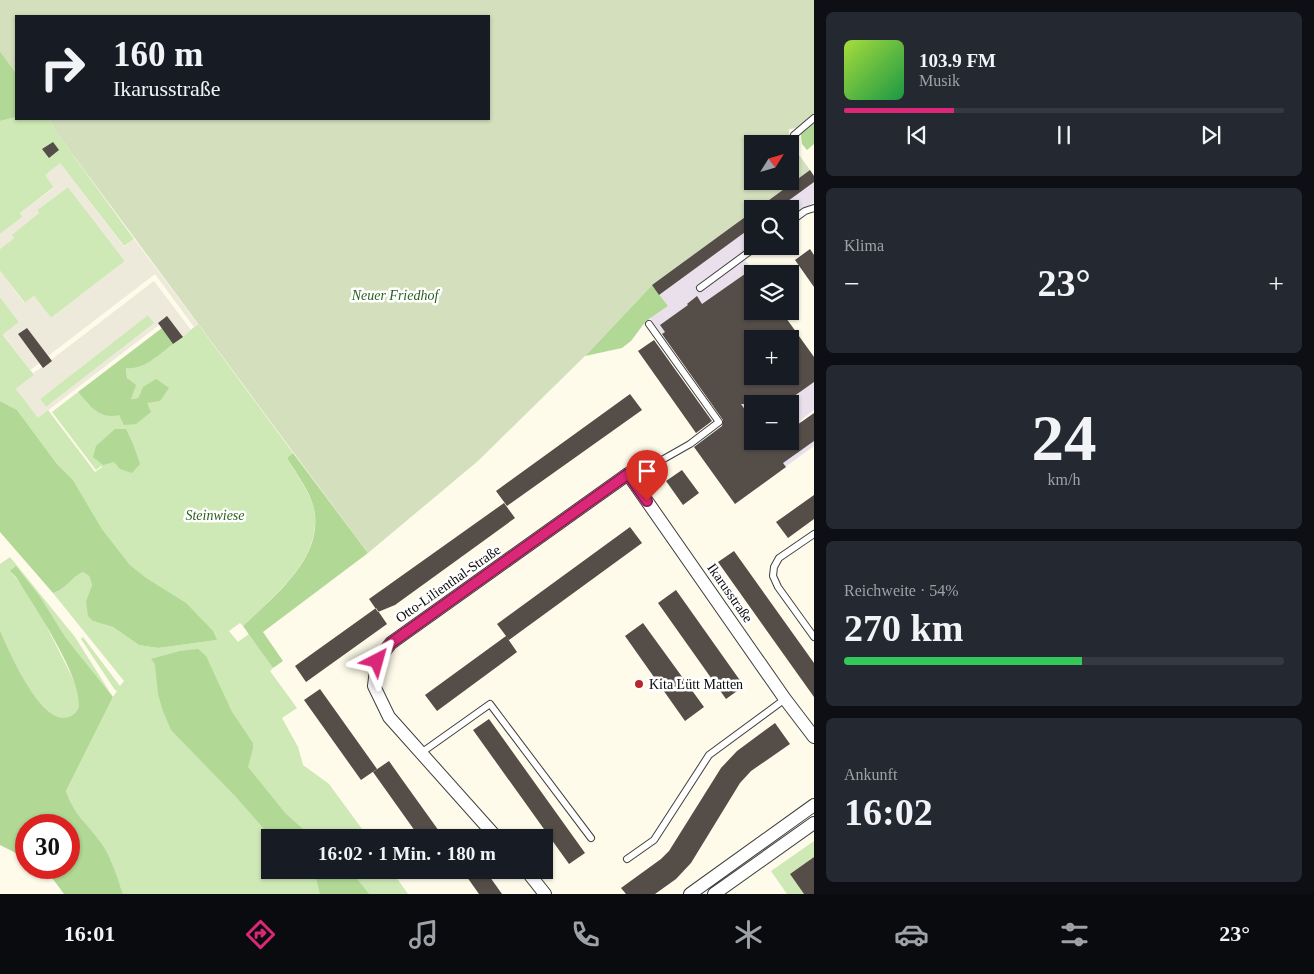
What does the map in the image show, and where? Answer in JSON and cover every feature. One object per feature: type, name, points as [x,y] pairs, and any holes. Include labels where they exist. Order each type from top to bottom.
[{"type":"street","name":"Ikarusstraße","points":[[628,474],[785,698],[812,730]]},
{"type":"street","name":"Otto-Lilienthal-Straße","points":[[489,829],[388,717],[374,686],[377,661],[391,643],[628,474]]},
{"type":"street","points":[[690,894],[814,805]]},
{"type":"street","points":[[714,894],[814,823]]},
{"type":"street","points":[[533,879],[545,894]]},
{"type":"lane","points":[[794,135],[814,118]]},
{"type":"lane","points":[[799,215],[814,208]]},
{"type":"lane","points":[[700,288],[745,255]]},
{"type":"lane","points":[[628,474],[639,473],[656,464],[690,444],[719,422],[649,324]]},
{"type":"lane","points":[[814,534],[780,558],[774,567],[773,576],[778,587],[814,637]]},
{"type":"lane","points":[[627,859],[654,840],[709,756],[785,698]]},
{"type":"lane","points":[[420,754],[490,704],[591,838]]},
{"type":"shaded area","points":[[60,163],[124,247],[134,239],[198,324],[194,327],[155,274],[48,356],[27,328],[18,334],[40,363],[30,370],[3,334],[19,322],[0,297],[0,271],[24,303],[34,296],[51,318],[125,261],[68,187],[37,210],[39,213],[12,235],[14,238],[0,249],[0,234],[22,217],[20,213],[54,188],[45,175]]},
{"type":"shaded area","points":[[810,170],[814,176],[814,202],[799,213],[799,200],[769,200],[783,190],[799,190],[799,178]]},
{"type":"shaded area","points":[[744,218],[744,252],[741,254],[749,265],[744,265],[744,320],[787,320],[795,330],[744,330],[744,385],[799,385],[799,336],[814,357],[814,410],[800,421],[814,441],[814,446],[767,480],[745,450],[799,450],[799,395],[744,395],[744,448],[650,318],[668,306],[652,285]]},
{"type":"shaded area","points":[[154,281],[191,330],[183,337],[167,317],[38,418],[16,389]],"holes":[[[148,315],[154,323],[46,407],[40,399]]]},
{"type":"green space","name":"Neuer Friedhof","points":[[0,0],[814,0],[814,113],[797,128],[789,129],[789,135],[744,135],[744,190],[783,190],[769,200],[744,200],[744,218],[652,285],[585,356],[478,461],[368,553],[59,136],[50,120],[490,120],[490,15],[15,15],[15,72],[0,51]]},
{"type":"green space","points":[[0,51],[15,72],[15,117],[0,121]]},
{"type":"green space","points":[[15,117],[15,120],[50,120],[59,136],[134,239],[124,246],[60,163],[54,187],[20,213],[23,217],[0,234],[0,121]]},
{"type":"green space","points":[[814,123],[814,144],[807,150],[802,144],[801,134]]},
{"type":"green space","name":"Neuer Friedhof","points":[[799,155],[810,170],[799,178]]},
{"type":"green space","points":[[68,187],[125,261],[51,318],[34,296],[25,303],[0,271],[0,249],[14,238],[11,235],[39,213],[37,210]]},
{"type":"green space","points":[[652,285],[668,306],[646,321],[631,341],[622,348],[585,356]]},
{"type":"green space","name":"Steinwiese","points":[[0,297],[19,322],[3,335],[34,375],[16,389],[38,417],[48,410],[95,472],[102,467],[96,470],[52,412],[78,392],[89,405],[147,403],[143,387],[138,398],[130,399],[126,367],[154,359],[198,324],[293,453],[287,458],[311,500],[315,524],[312,541],[305,558],[295,573],[243,626],[240,623],[229,631],[238,642],[249,634],[273,668],[270,671],[297,708],[282,718],[298,747],[303,765],[329,784],[362,829],[261,829],[261,879],[397,879],[408,894],[123,894],[111,860],[80,818],[80,814],[77,814],[71,806],[66,791],[117,691],[81,639],[83,637],[120,686],[124,681],[53,593],[83,572],[89,576],[92,585],[86,601],[93,621],[113,627],[139,645],[158,648],[217,640],[130,565],[102,529],[73,480],[57,464],[17,410],[0,401]]},
{"type":"green space","points":[[148,315],[155,323],[46,407],[40,399]]},
{"type":"green space","points":[[162,328],[173,344],[145,364],[126,368],[127,378],[136,385],[131,399],[138,398],[143,387],[156,379],[169,388],[160,401],[147,403],[151,412],[136,424],[124,425],[119,415],[106,415],[95,410],[78,392]]},
{"type":"green space","points":[[0,401],[17,410],[57,464],[73,480],[102,529],[130,565],[146,578],[186,603],[213,631],[217,640],[158,648],[139,645],[113,627],[93,621],[88,616],[86,601],[92,585],[89,576],[83,572],[53,593],[0,532]]},
{"type":"green space","points":[[115,429],[126,429],[133,444],[140,464],[132,473],[120,469],[114,462],[103,465],[93,457],[96,446]]},
{"type":"green space","points":[[293,453],[368,553],[263,632],[283,661],[273,668],[243,626],[283,588],[305,558],[312,541],[315,524],[313,505],[287,458]]},
{"type":"green space","points":[[10,557],[75,637],[113,697],[66,638],[41,598],[10,571],[39,612],[71,674],[78,693],[79,702],[77,710],[74,714],[64,718],[52,714],[40,703],[19,672],[0,632],[0,564]]},
{"type":"green space","points":[[16,566],[41,598],[66,638],[113,697],[66,791],[78,814],[15,814],[15,852],[0,845],[0,631],[19,670],[38,701],[49,711],[60,717],[74,714],[79,704],[72,675],[64,657],[16,577],[10,571]]},
{"type":"green space","points":[[198,649],[206,656],[232,712],[253,743],[248,767],[286,814],[303,829],[264,829],[237,798],[171,730],[158,694],[155,664],[151,659],[180,651]]},
{"type":"green space","points":[[80,817],[105,849],[123,894],[64,894],[53,879],[80,879]]},
{"type":"green space","points":[[814,841],[814,857],[790,874],[804,894],[787,894],[771,871]]},
{"type":"green space","points":[[316,879],[357,879],[369,894],[320,894]]},
{"type":"building","points":[[53,142],[59,150],[49,158],[42,149]]},
{"type":"building","points":[[810,170],[814,176],[814,182],[789,200],[769,200],[783,190],[799,190],[799,178]]},
{"type":"building","points":[[744,218],[744,233],[659,295],[652,285]]},
{"type":"building","points":[[810,249],[814,255],[814,287],[799,265],[795,260]]},
{"type":"building","points":[[744,275],[744,320],[787,320],[795,330],[744,330],[744,385],[799,385],[799,336],[814,357],[814,382],[796,395],[744,395],[744,404],[741,404],[744,408],[744,450],[799,450],[799,424],[814,413],[814,441],[783,463],[786,467],[735,504],[694,447],[722,426],[723,420],[662,334],[665,332],[660,325],[688,305],[697,296],[702,304]]},
{"type":"building","points":[[167,316],[183,337],[173,344],[158,323]]},
{"type":"building","points":[[27,328],[52,361],[43,368],[18,334]]},
{"type":"building","points":[[654,340],[712,421],[696,433],[638,351]]},
{"type":"building","points":[[630,394],[642,410],[507,506],[496,491]]},
{"type":"building","points":[[682,470],[699,493],[683,505],[666,481]]},
{"type":"building","points":[[814,495],[814,519],[788,538],[776,522]]},
{"type":"building","points":[[504,503],[515,518],[395,605],[378,612],[369,599]]},
{"type":"building","points":[[630,527],[642,543],[509,640],[497,624]]},
{"type":"building","points":[[734,551],[814,663],[814,697],[718,562]]},
{"type":"building","points":[[676,590],[744,686],[726,699],[658,603]]},
{"type":"building","points":[[376,608],[387,624],[306,682],[295,666]]},
{"type":"building","points":[[643,623],[704,707],[685,721],[625,636]]},
{"type":"building","points":[[506,636],[517,652],[437,711],[425,695]]},
{"type":"building","points":[[320,689],[377,769],[361,780],[304,700]]},
{"type":"building","points":[[489,719],[585,853],[569,864],[553,842],[553,829],[544,829],[473,730]]},
{"type":"building","points":[[775,723],[790,744],[751,771],[740,783],[691,863],[676,879],[655,894],[626,894],[621,888],[669,851],[721,768],[737,751]]},
{"type":"building","points":[[389,761],[438,829],[414,829],[373,772]]},
{"type":"building","points":[[814,857],[814,894],[804,894],[790,874]]},
{"type":"building","points":[[468,879],[491,879],[502,894],[479,894]]},
{"type":"place","name":"Kita Lütt Matten","points":[[639,684]]},
{"type":"route","points":[[377,661],[391,643],[628,474],[647,501]]}]
